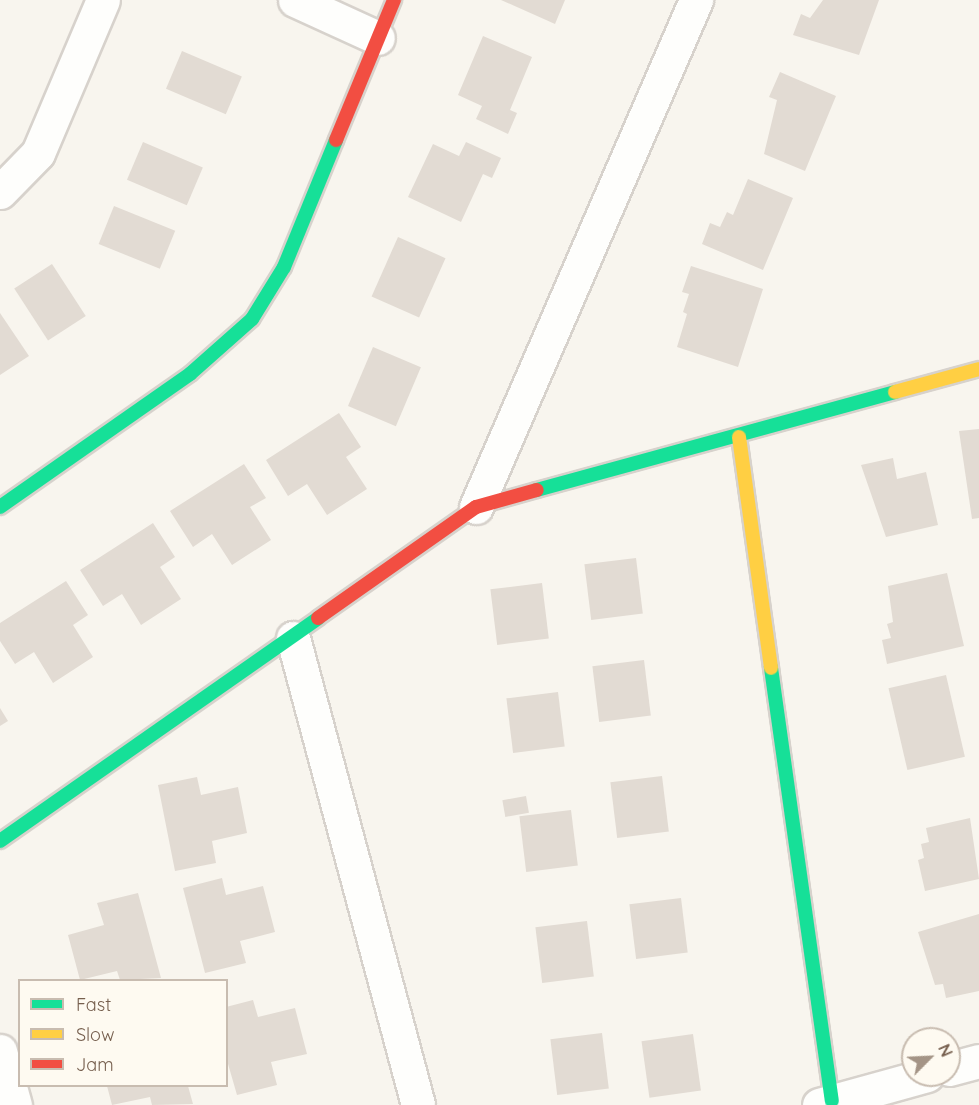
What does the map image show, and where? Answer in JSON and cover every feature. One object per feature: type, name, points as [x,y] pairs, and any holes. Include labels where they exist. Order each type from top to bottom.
[{"type":"street","points":[[0,192],[38,153],[103,0]]},
{"type":"street","points":[[295,0],[378,38]]},
{"type":"street","points":[[0,507],[190,374],[252,319],[284,267],[394,0]]},
{"type":"street","points":[[476,507],[696,0]]},
{"type":"street","points":[[0,841],[293,638],[476,507],[739,437],[979,369]]},
{"type":"street","points":[[739,437],[826,1103],[901,1082]]},
{"type":"street","points":[[293,638],[418,1105]]},
{"type":"street","points":[[0,1051],[15,1105]]},
{"type":"street","points":[[961,1066],[979,1061]]},
{"type":"building","points":[[501,0],[565,0],[555,24]]},
{"type":"building","points":[[823,0],[879,0],[859,55],[793,35],[801,14],[810,18]]},
{"type":"building","points":[[483,36],[532,57],[510,110],[517,113],[508,134],[476,119],[482,106],[458,95]]},
{"type":"building","points":[[182,51],[242,76],[226,114],[166,89]]},
{"type":"building","points":[[780,72],[836,96],[805,171],[764,154],[777,100],[769,97]]},
{"type":"building","points":[[143,142],[203,167],[187,205],[127,180]]},
{"type":"building","points":[[466,142],[501,158],[492,178],[483,174],[461,222],[408,197],[433,144],[459,156]]},
{"type":"building","points":[[748,179],[793,198],[763,270],[702,244],[710,223],[720,227],[727,212],[733,215]]},
{"type":"building","points":[[114,206],[175,231],[160,269],[99,244]]},
{"type":"building","points":[[398,237],[446,258],[419,318],[372,296]]},
{"type":"building","points":[[52,264],[86,316],[48,341],[14,289]]},
{"type":"building","points":[[691,266],[763,289],[738,367],[677,347],[687,314],[683,312],[689,294],[682,292]]},
{"type":"building","points":[[0,313],[29,356],[0,375]]},
{"type":"building","points":[[373,347],[421,367],[396,426],[348,406]]},
{"type":"building","points":[[339,413],[361,447],[346,457],[367,489],[327,515],[307,484],[288,496],[266,460]]},
{"type":"building","points":[[979,429],[979,518],[972,519],[959,431]]},
{"type":"building","points":[[893,458],[897,479],[926,472],[938,525],[886,537],[861,465]]},
{"type":"building","points":[[244,464],[266,498],[250,507],[271,540],[232,565],[212,534],[193,547],[170,511]]},
{"type":"building","points":[[153,523],[175,557],[160,567],[181,599],[141,625],[122,594],[103,606],[80,570]]},
{"type":"building","points":[[636,558],[643,614],[591,620],[584,564]]},
{"type":"building","points":[[947,573],[964,646],[887,664],[882,640],[891,638],[887,624],[893,622],[888,586]]},
{"type":"building","points":[[66,581],[88,615],[73,625],[93,657],[53,683],[34,652],[15,664],[0,641],[0,623]]},
{"type":"building","points":[[542,583],[549,639],[497,645],[490,589]]},
{"type":"building","points":[[644,660],[651,716],[599,722],[592,666]]},
{"type":"building","points":[[946,675],[965,757],[907,770],[889,688]]},
{"type":"building","points":[[558,692],[565,747],[513,753],[506,698]]},
{"type":"building","points":[[0,708],[8,721],[0,726]]},
{"type":"building","points":[[662,776],[669,832],[617,838],[610,782]]},
{"type":"building","points":[[197,777],[201,795],[238,787],[247,833],[212,841],[216,863],[175,871],[158,785]]},
{"type":"building","points":[[526,796],[529,813],[505,817],[502,800]]},
{"type":"building","points":[[571,810],[578,866],[526,872],[519,816]]},
{"type":"building","points":[[970,818],[979,879],[925,891],[918,860],[924,858],[921,844],[929,842],[926,828]]},
{"type":"building","points":[[222,878],[226,895],[263,886],[275,932],[240,941],[246,963],[205,973],[183,888]]},
{"type":"building","points":[[138,893],[161,978],[120,979],[117,971],[80,979],[68,935],[104,925],[97,903]]},
{"type":"building","points":[[681,898],[688,953],[636,959],[629,904]]},
{"type":"building","points":[[979,914],[979,991],[946,998],[943,984],[935,985],[918,932]]},
{"type":"building","points":[[587,921],[594,977],[542,983],[535,927]]},
{"type":"building","points":[[253,1000],[258,1017],[295,1008],[307,1054],[271,1062],[277,1085],[237,1095],[228,1064],[228,1006]]},
{"type":"building","points":[[602,1033],[609,1089],[557,1095],[550,1039]]},
{"type":"building","points":[[693,1034],[701,1090],[649,1098],[642,1041]]},
{"type":"building","points":[[107,1087],[188,1087],[193,1104],[152,1105],[150,1097],[112,1105]]},
{"type":"traffic: fast","points":[[0,507],[190,374],[252,319],[284,267],[336,140]]},
{"type":"traffic: fast","points":[[537,490],[895,392]]},
{"type":"traffic: fast","points":[[0,841],[318,618]]},
{"type":"traffic: fast","points":[[771,668],[832,1101]]},
{"type":"traffic: slow","points":[[895,392],[979,369]]},
{"type":"traffic: slow","points":[[739,437],[771,668]]},
{"type":"traffic: jam","points":[[336,140],[394,0]]},
{"type":"traffic: jam","points":[[318,618],[476,507],[537,490]]}]
